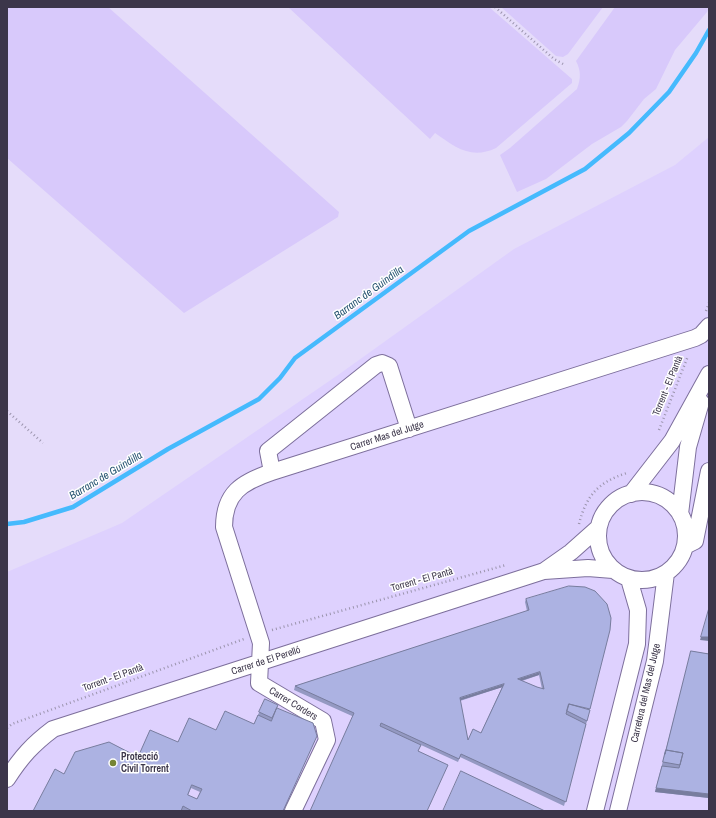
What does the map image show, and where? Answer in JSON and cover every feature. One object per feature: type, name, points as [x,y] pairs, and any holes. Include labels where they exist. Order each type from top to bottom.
[{"type":"street","name":"Carrer Mas del Jutge","points":[[259,663],[261,642],[224,527],[224,513],[230,500],[239,487],[260,476],[272,472],[695,338],[709,326]]},
{"type":"street","points":[[272,472],[268,451],[376,366],[382,363],[389,366],[409,429]]},
{"type":"street","points":[[631,494],[672,441],[709,375]]},
{"type":"street","points":[[680,514],[688,447],[709,375]]},
{"type":"street","points":[[684,546],[696,541],[709,471]]},
{"type":"street","points":[[645,492],[659,496],[671,503],[680,514],[685,530],[684,546],[678,561],[666,573],[655,578],[642,581],[629,579],[613,570],[603,558],[598,544],[598,528],[604,513],[616,501],[631,494],[645,492]]},
{"type":"street","points":[[544,571],[571,552],[598,528]]},
{"type":"street","points":[[544,571],[588,568],[613,570]]},
{"type":"street","name":"Carrer de El Perelló","points":[[7,779],[19,760],[37,741],[53,729],[544,571]]},
{"type":"street","name":"Carretera del Mas del Jutge","points":[[618,811],[655,661],[666,573]]},
{"type":"street","name":"Carretera del Mas del Jutge","points":[[595,811],[637,644],[638,610],[629,579]]},
{"type":"street","name":"Carrer Corders","points":[[259,663],[259,683],[323,721],[327,740],[293,811]]},
{"type":"path","points":[[495,7],[554,59],[563,64]]},
{"type":"path","name":"Torrent - El Pantà","points":[[658,432],[709,303]]},
{"type":"path","points":[[7,411],[43,443]]},
{"type":"path","points":[[578,528],[582,510],[594,491],[606,482],[630,472]]},
{"type":"path","name":"Torrent - El Pantà","points":[[7,728],[12,724],[258,634],[507,565]]},
{"type":"shaded area","points":[[7,7],[108,7],[339,212],[338,217],[184,313],[7,158]]},
{"type":"shaded area","points":[[288,7],[489,7],[572,79],[572,83],[496,148],[479,153],[471,152],[456,147],[435,133],[430,139]]},
{"type":"shaded area","points":[[501,7],[603,7],[568,54],[563,57],[556,56]]},
{"type":"shaded area","points":[[615,7],[709,7],[707,12],[675,50],[656,89],[644,99],[621,127],[592,144],[546,179],[517,192],[500,155],[577,89],[580,75],[576,61]]},
{"type":"shaded area","points":[[709,137],[709,811],[7,811],[7,572],[122,523],[338,375],[514,249],[675,165]]},
{"type":"building","points":[[569,586],[585,587],[595,591],[607,604],[611,618],[610,630],[590,709],[569,704],[566,714],[586,724],[566,802],[461,754],[459,759],[381,723],[380,726],[421,745],[418,751],[448,765],[427,811],[310,811],[354,713],[295,686],[529,610],[526,599]],"holes":[[[540,672],[544,689],[518,679]],[[504,684],[481,733],[473,729],[468,740],[460,698]]]},
{"type":"building","points":[[709,608],[709,637],[701,637]]},
{"type":"building","points":[[691,651],[709,654],[709,794],[656,788],[662,766],[679,768],[683,753],[666,750]]},
{"type":"building","points":[[265,699],[278,705],[272,718],[259,712]]},
{"type":"building","points":[[569,704],[590,710],[587,721],[567,711]]},
{"type":"building","points":[[277,708],[313,723],[317,736],[283,811],[192,811],[183,806],[181,811],[33,811],[55,769],[64,774],[75,752],[109,742],[138,757],[150,730],[178,742],[189,718],[216,730],[225,711],[254,724],[258,715],[271,721]],"holes":[[[192,785],[202,789],[197,799],[188,795]]]},
{"type":"building","points":[[666,750],[683,753],[680,765],[663,762]]},
{"type":"building","points":[[461,771],[545,811],[443,811]]},
{"type":"waterway","name":"Barranc de Guindilla","points":[[7,524],[24,522],[73,507],[168,449],[259,399],[280,378],[295,358],[469,231],[585,169],[629,133],[669,92],[696,53],[709,30]]},
{"type":"place","name":"Protecció Civil Torrent","points":[[113,763]]}]
